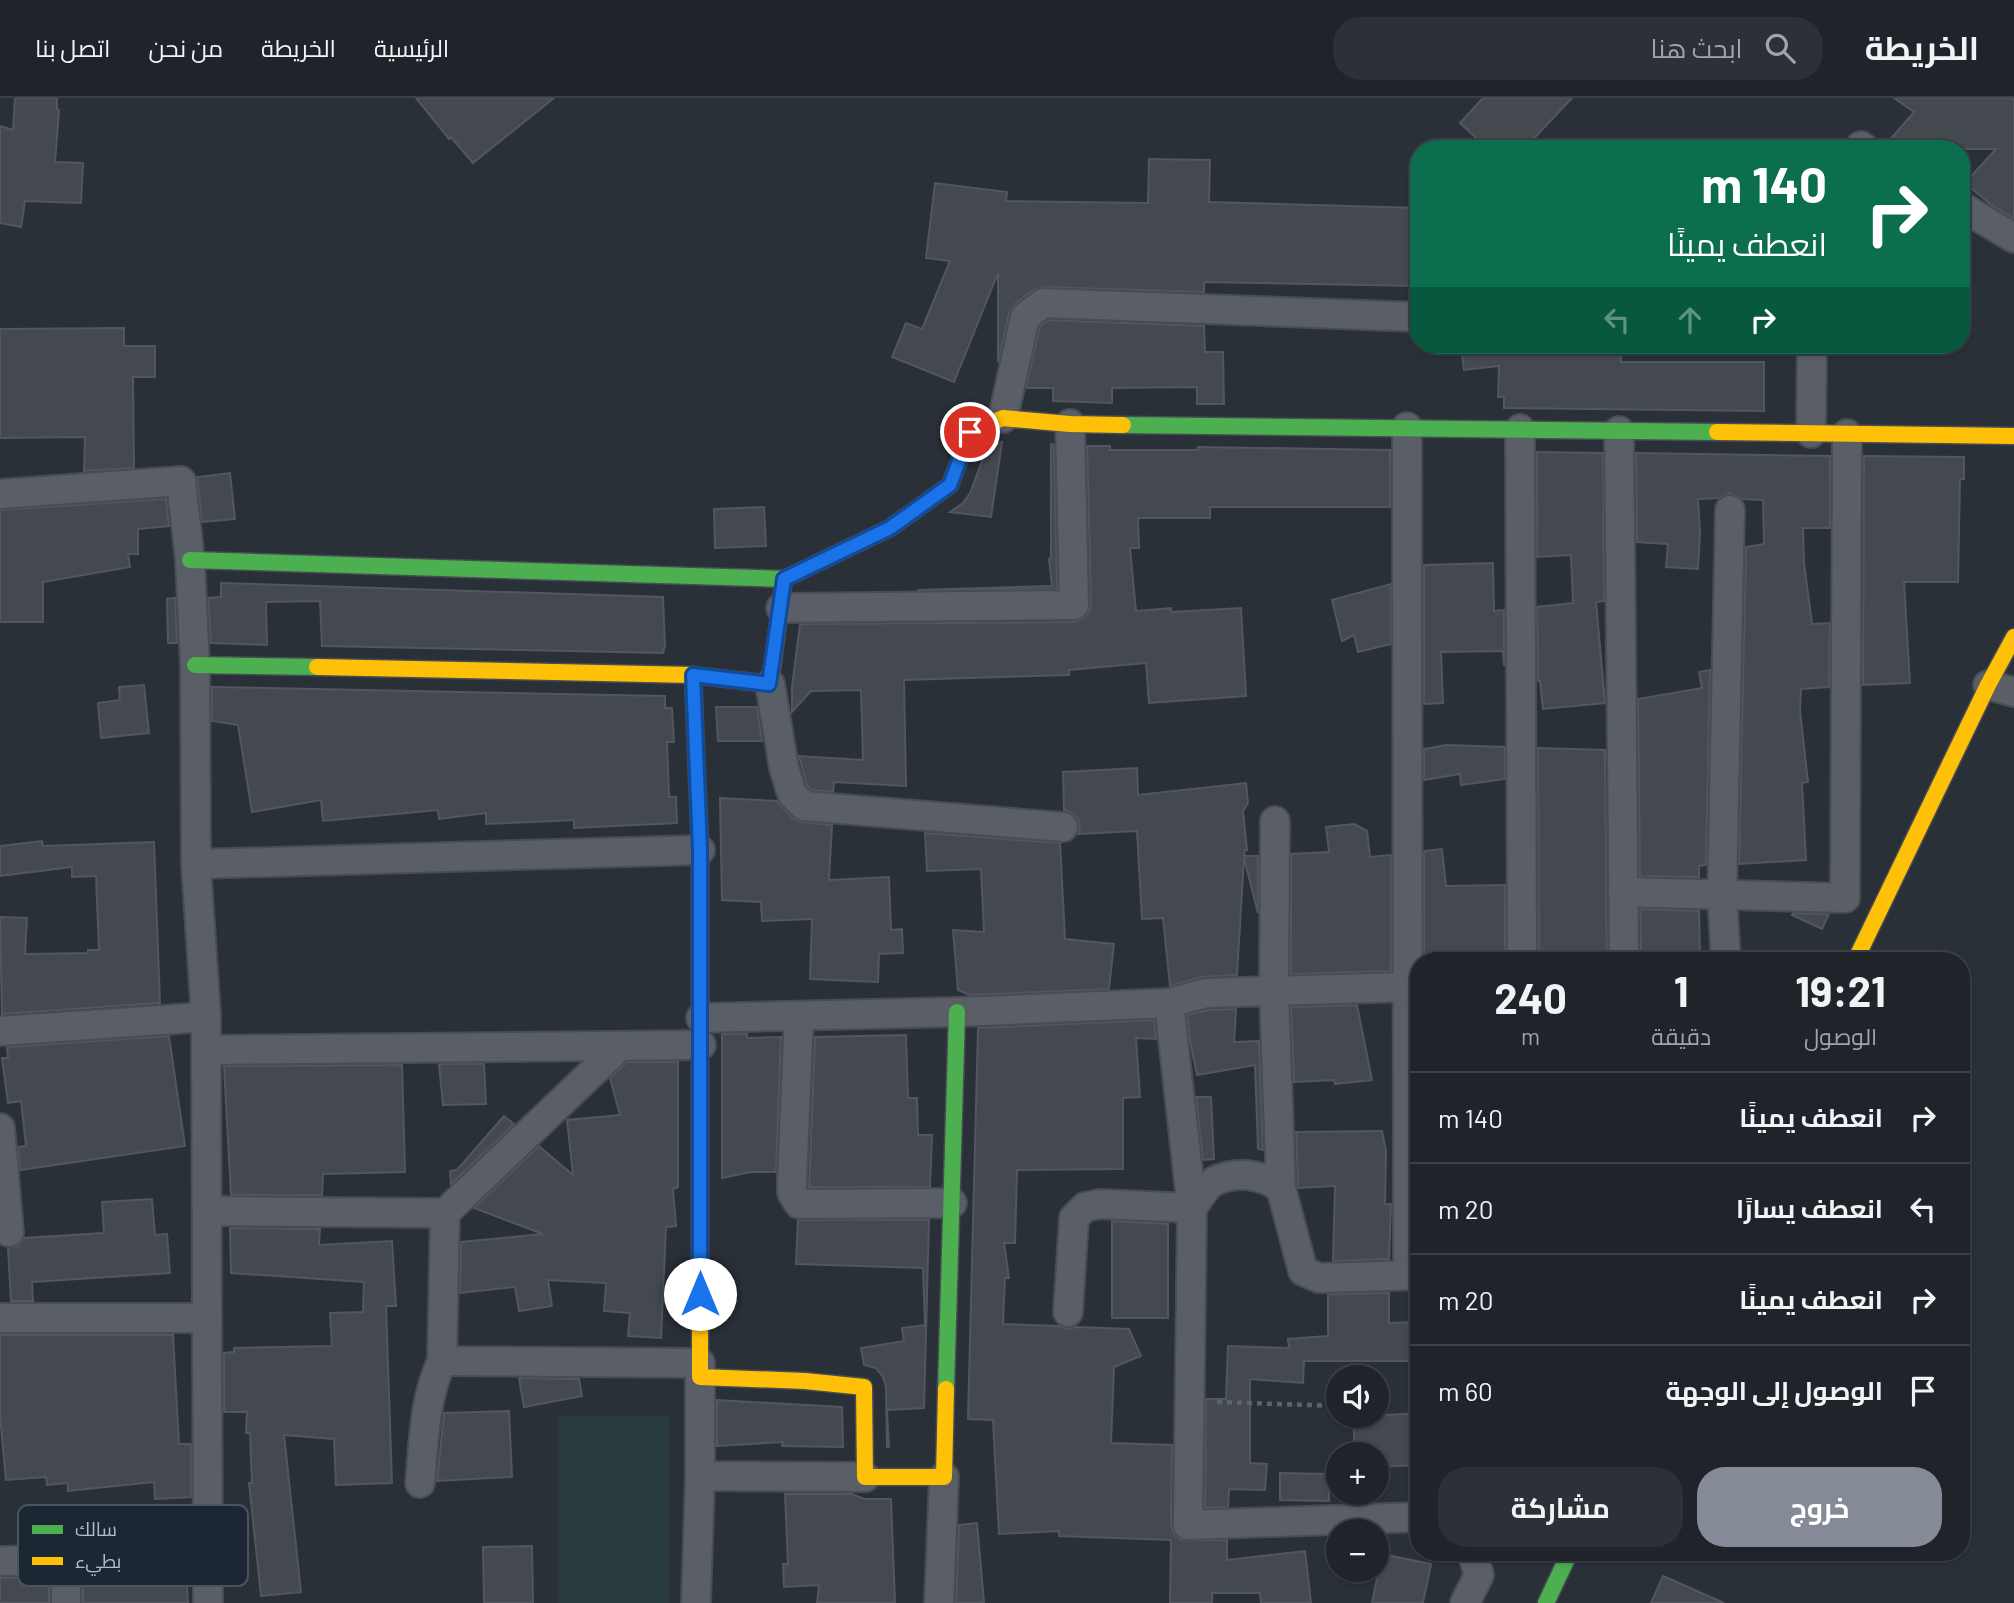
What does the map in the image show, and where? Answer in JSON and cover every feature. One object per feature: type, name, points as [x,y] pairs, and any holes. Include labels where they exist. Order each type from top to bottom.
[{"type":"street","points":[[1970,212],[2014,238]]},
{"type":"street","points":[[1003,418],[1025,317],[1043,303],[1410,317]]},
{"type":"street","points":[[1811,433],[1812,354]]},
{"type":"street","points":[[190,560],[784,579],[890,528],[950,485],[970,432],[1003,418],[1070,424],[2014,436]]},
{"type":"street","points":[[781,608],[1074,605],[1070,424]]},
{"type":"street","points":[[1407,427],[1410,1001]]},
{"type":"street","points":[[1520,429],[1522,952]]},
{"type":"street","points":[[1619,431],[1624,952]]},
{"type":"street","points":[[1623,892],[1845,898],[1847,434]]},
{"type":"street","points":[[0,494],[181,481],[190,560],[195,665],[196,864],[206,1017],[208,1505]]},
{"type":"street","points":[[1725,952],[1722,895],[1730,510]]},
{"type":"street","points":[[784,579],[769,684],[784,768],[792,794],[804,806],[1063,827]]},
{"type":"street","points":[[1860,952],[2001,689],[2014,636]]},
{"type":"street","points":[[195,665],[693,675],[769,684]]},
{"type":"street","points":[[693,675],[700,850],[700,1377]]},
{"type":"street","points":[[1275,821],[1275,993],[1281,1188],[1303,1272],[1319,1278],[1410,1274]]},
{"type":"street","points":[[196,864],[700,850]]},
{"type":"street","points":[[206,1050],[620,1045],[799,1016],[1169,1003],[1206,993],[1408,987]]},
{"type":"street","points":[[1169,1003],[1192,1208],[1188,1525],[1410,1517]]},
{"type":"street","points":[[939,1603],[957,1012]]},
{"type":"street","points":[[799,1016],[792,1180],[792,1193],[799,1204],[952,1203]]},
{"type":"street","points":[[0,1031],[206,1017]]},
{"type":"street","points":[[206,1211],[444,1213],[620,1045]]},
{"type":"street","points":[[0,1128],[9,1232]]},
{"type":"street","points":[[1192,1208],[1212,1183],[1243,1174],[1268,1178],[1281,1188]]},
{"type":"street","points":[[1068,1312],[1074,1218],[1084,1207],[1100,1204],[1192,1208]]},
{"type":"street","points":[[420,1483],[431,1384],[442,1361],[444,1213]]},
{"type":"street","points":[[0,1318],[207,1318]]},
{"type":"street","points":[[442,1361],[700,1363],[696,1603]]},
{"type":"street","points":[[700,1377],[805,1381],[864,1387],[865,1477]]},
{"type":"street","points":[[700,1476],[944,1477]]},
{"type":"street","points":[[0,1561],[18,1560]]},
{"type":"street","points":[[1465,1603],[1479,1575],[1475,1561]]},
{"type":"street","points":[[1546,1603],[1566,1561]]},
{"type":"path","points":[[1191,1401],[1326,1406]]},
{"type":"green space","points":[[669,1415],[669,1603],[558,1603],[558,1416]]},
{"type":"building","points":[[15,98],[57,98],[59,110],[55,162],[83,163],[81,203],[25,201],[21,227],[0,223],[0,126],[13,130]]},
{"type":"building","points":[[416,98],[554,98],[473,163],[451,137],[449,139]]},
{"type":"building","points":[[1483,98],[1572,98],[1532,140],[1478,140],[1460,123]]},
{"type":"building","points":[[1894,98],[2014,98],[2014,219],[1970,187],[1970,178],[1996,149],[1970,149],[1970,140],[1890,140],[1914,112]]},
{"type":"building","points":[[1149,159],[1210,160],[1209,202],[1410,208],[1410,286],[1204,282],[1204,292],[1043,287],[1033,290],[1015,304],[1009,313],[998,362],[998,273],[954,382],[892,357],[906,323],[922,329],[950,261],[926,258],[935,183],[1007,192],[1006,201],[1148,203]]},
{"type":"building","points":[[1048,320],[1204,326],[1205,352],[1223,352],[1224,404],[1197,404],[1197,387],[1112,388],[1112,403],[1053,401],[1053,388],[1026,388],[1040,326]]},
{"type":"building","points":[[124,328],[124,346],[155,346],[155,377],[133,377],[134,468],[84,471],[85,437],[0,438],[0,329]]},
{"type":"building","points":[[1462,354],[1621,354],[1621,362],[1764,362],[1764,411],[1504,408],[1504,397],[1498,397],[1499,366],[1464,370]]},
{"type":"building","points":[[1002,442],[991,517],[950,512],[963,503],[970,493],[987,448]]},
{"type":"building","points":[[1051,444],[1054,445],[1057,589],[917,590],[1052,586],[1049,559]]},
{"type":"building","points":[[1087,446],[1110,446],[1110,450],[1198,450],[1198,447],[1390,450],[1390,507],[1210,507],[1210,518],[1138,518],[1139,548],[1130,548],[1136,611],[1241,608],[1246,696],[1149,703],[1146,663],[1069,670],[1069,675],[904,680],[906,786],[834,782],[833,792],[811,790],[807,785],[799,756],[863,760],[861,690],[811,691],[792,712],[792,687],[800,624],[1074,622],[1083,619],[1091,605]]},
{"type":"building","points":[[1537,452],[1603,453],[1604,601],[1596,602],[1605,703],[1543,709],[1538,681],[1537,607],[1573,603],[1571,555],[1537,557]]},
{"type":"building","points":[[1636,453],[1830,456],[1830,528],[1803,528],[1804,563],[1812,624],[1830,623],[1829,687],[1801,689],[1800,711],[1808,782],[1802,783],[1806,860],[1739,864],[1746,547],[1764,544],[1763,500],[1742,499],[1730,493],[1719,498],[1698,499],[1698,569],[1666,567],[1668,544],[1637,542]]},
{"type":"building","points":[[1864,456],[1964,457],[1964,479],[1960,479],[1958,582],[1904,582],[1910,683],[1863,685]]},
{"type":"building","points":[[230,473],[235,519],[202,522],[197,477]]},
{"type":"building","points":[[166,499],[169,526],[138,529],[138,554],[128,554],[130,567],[43,582],[43,622],[0,622],[0,510]]},
{"type":"building","points":[[764,507],[766,546],[715,548],[714,509]]},
{"type":"building","points":[[1493,563],[1494,611],[1504,610],[1504,666],[1503,651],[1441,652],[1443,703],[1424,704],[1424,565]]},
{"type":"building","points":[[221,583],[663,597],[665,646],[663,653],[322,646],[320,601],[266,602],[267,645],[211,643],[208,598],[221,597]]},
{"type":"building","points":[[1391,584],[1391,644],[1358,652],[1354,635],[1342,641],[1332,600]]},
{"type":"building","points":[[175,598],[177,643],[168,643],[167,599]]},
{"type":"building","points":[[1710,670],[1706,865],[1699,866],[1699,877],[1640,876],[1638,699],[1702,688],[1699,672]]},
{"type":"building","points":[[144,685],[149,733],[101,738],[98,703],[120,700],[119,687]]},
{"type":"building","points":[[212,687],[665,696],[665,708],[672,708],[674,742],[667,742],[669,797],[676,797],[677,823],[574,828],[574,820],[486,824],[486,813],[439,819],[438,810],[323,821],[321,800],[252,812],[238,725],[212,721]]},
{"type":"building","points":[[716,707],[757,707],[762,741],[718,741]]},
{"type":"building","points":[[1446,745],[1505,747],[1505,779],[1461,785],[1460,774],[1424,780],[1424,749]]},
{"type":"building","points":[[1538,748],[1605,750],[1607,952],[1539,952]]},
{"type":"building","points":[[1137,768],[1138,795],[1246,783],[1248,803],[1243,811],[1247,850],[1244,856],[1258,856],[1258,913],[1244,858],[1237,975],[1202,977],[1170,986],[1163,918],[1142,919],[1137,831],[1078,834],[1078,819],[1064,810],[1063,772]]},
{"type":"building","points":[[720,798],[777,801],[792,818],[802,822],[832,825],[829,880],[889,877],[891,930],[902,929],[903,953],[879,954],[878,982],[810,979],[812,919],[762,921],[761,902],[722,900]]},
{"type":"building","points":[[1354,824],[1367,831],[1370,857],[1391,855],[1391,971],[1291,974],[1291,854],[1329,852],[1326,827]]},
{"type":"building","points":[[925,833],[1060,843],[1065,939],[1114,944],[1109,989],[970,995],[958,990],[953,930],[984,932],[981,869],[927,871]]},
{"type":"building","points":[[42,841],[43,846],[154,842],[160,1003],[2,1014],[0,917],[27,918],[25,954],[88,953],[88,950],[99,950],[96,876],[72,877],[72,867],[0,876],[0,846]]},
{"type":"building","points":[[1442,849],[1446,886],[1505,885],[1505,952],[1424,952],[1424,851]]},
{"type":"building","points":[[1640,909],[1699,911],[1700,952],[1641,952]]},
{"type":"building","points":[[1829,914],[1822,929],[1792,915]]},
{"type":"building","points":[[1357,1005],[1372,1080],[1335,1084],[1334,1080],[1294,1082],[1291,1007]]},
{"type":"building","points":[[1236,1009],[1234,1042],[1259,1041],[1263,1150],[1258,1149],[1255,1065],[1197,1075],[1190,1041],[1187,1015],[1208,1010]]},
{"type":"building","points":[[1154,1020],[1156,1039],[1136,1038],[1140,1097],[1123,1098],[1123,1169],[1017,1170],[1015,1243],[1004,1243],[1009,1278],[1005,1278],[1003,1324],[1059,1326],[1068,1329],[1129,1329],[1141,1356],[1114,1367],[1111,1443],[1172,1445],[1171,1525],[1174,1534],[1181,1540],[1227,1540],[1227,1560],[1305,1551],[1311,1603],[1261,1603],[1260,1593],[1212,1593],[1212,1603],[1170,1603],[1171,1540],[1059,1536],[1059,1531],[999,1534],[993,1420],[968,1419],[978,1028]]},
{"type":"building","points":[[722,1034],[747,1034],[747,1038],[781,1037],[776,1172],[751,1172],[722,1178]]},
{"type":"building","points":[[906,1035],[908,1098],[917,1098],[918,1135],[932,1135],[930,1187],[809,1187],[815,1037]]},
{"type":"building","points":[[169,1036],[185,1146],[20,1170],[18,1147],[26,1146],[21,1101],[8,1103],[2,1058],[8,1058],[7,1047]]},
{"type":"building","points":[[627,1062],[678,1062],[678,1187],[673,1189],[676,1226],[666,1227],[661,1338],[628,1336],[630,1313],[604,1311],[606,1283],[548,1280],[552,1306],[519,1311],[515,1287],[460,1293],[461,1242],[543,1234],[474,1208],[539,1146],[573,1175],[567,1120],[620,1115],[610,1078]]},
{"type":"building","points":[[439,1064],[484,1064],[486,1104],[443,1105]]},
{"type":"building","points":[[402,1065],[405,1172],[323,1174],[322,1195],[231,1195],[224,1066]]},
{"type":"building","points":[[1196,1097],[1211,1097],[1214,1159],[1203,1160]]},
{"type":"building","points":[[504,1116],[514,1124],[451,1184],[450,1171],[457,1170]]},
{"type":"building","points":[[1382,1131],[1386,1151],[1385,1204],[1391,1204],[1389,1259],[1333,1261],[1335,1186],[1298,1188],[1296,1132]]},
{"type":"building","points":[[152,1199],[155,1235],[167,1234],[170,1273],[32,1282],[33,1301],[11,1301],[8,1248],[18,1246],[24,1238],[104,1233],[102,1202]]},
{"type":"building","points":[[798,1220],[929,1220],[924,1408],[887,1410],[889,1447],[887,1447],[886,1387],[876,1368],[864,1365],[861,1348],[904,1341],[902,1328],[925,1325],[923,1268],[796,1264]]},
{"type":"building","points":[[1112,1221],[1168,1224],[1168,1318],[1112,1318]]},
{"type":"building","points":[[230,1228],[320,1229],[319,1245],[392,1241],[396,1306],[386,1306],[392,1483],[336,1485],[334,1439],[284,1435],[301,1592],[261,1596],[249,1483],[252,1483],[250,1433],[246,1433],[247,1412],[224,1412],[224,1353],[234,1352],[234,1348],[332,1346],[330,1313],[363,1312],[364,1282],[231,1273]]},
{"type":"building","points":[[1389,1293],[1389,1323],[1410,1322],[1410,1361],[1304,1361],[1303,1383],[1250,1379],[1250,1463],[1267,1464],[1265,1490],[1229,1489],[1228,1507],[1205,1508],[1206,1399],[1226,1399],[1228,1346],[1289,1348],[1288,1339],[1328,1336],[1328,1294]]},
{"type":"building","points":[[0,1335],[173,1335],[179,1444],[191,1444],[191,1497],[155,1499],[154,1482],[68,1491],[68,1483],[47,1485],[46,1477],[6,1480],[0,1415]]},
{"type":"building","points":[[519,1378],[579,1379],[582,1396],[524,1407]]},
{"type":"building","points":[[717,1400],[842,1407],[843,1447],[782,1446],[783,1442],[717,1446]]},
{"type":"building","points":[[509,1411],[512,1477],[437,1481],[444,1413]]},
{"type":"building","points":[[1410,1414],[1410,1465],[1389,1466],[1389,1442],[1354,1442],[1354,1428],[1389,1428],[1389,1415]]},
{"type":"building","points":[[1280,1473],[1326,1474],[1326,1501],[1280,1500]]},
{"type":"building","points":[[785,1494],[852,1494],[864,1499],[891,1499],[895,1603],[817,1603],[819,1585],[784,1587],[783,1564],[788,1564]]},
{"type":"building","points":[[977,1523],[984,1603],[956,1603],[959,1525]]},
{"type":"building","points":[[532,1546],[533,1603],[484,1603],[483,1547]]},
{"type":"building","points":[[1389,1555],[1431,1564],[1423,1603],[1372,1603],[1376,1582],[1389,1582]]},
{"type":"building","points":[[1663,1576],[1724,1603],[1651,1603]]},
{"type":"building","points":[[0,1578],[18,1578],[18,1586],[49,1586],[49,1603],[0,1603]]},
{"type":"building","points":[[83,1586],[187,1586],[188,1603],[83,1603]]},
{"type":"traffic: fast","points":[[1123,425],[1717,432]]},
{"type":"traffic: fast","points":[[190,560],[784,579],[770,684],[744,681]]},
{"type":"traffic: fast","points":[[195,665],[317,667]]},
{"type":"traffic: fast","points":[[693,675],[700,850],[700,1280]]},
{"type":"traffic: fast","points":[[946,1389],[957,1012]]},
{"type":"traffic: fast","points":[[1546,1603],[1566,1561]]},
{"type":"traffic: slow","points":[[784,579],[890,528],[950,485],[970,432],[1003,418],[1123,425]]},
{"type":"traffic: slow","points":[[1717,432],[2014,436]]},
{"type":"traffic: slow","points":[[1859,952],[1988,685],[2014,637]]},
{"type":"traffic: slow","points":[[317,667],[693,675],[744,681]]},
{"type":"traffic: slow","points":[[700,1280],[700,1377],[805,1381],[864,1387],[865,1477],[944,1477],[946,1389]]},
{"type":"route","points":[[700,1294],[700,850],[693,675],[769,684],[784,579],[890,528],[950,485],[970,432]]}]
